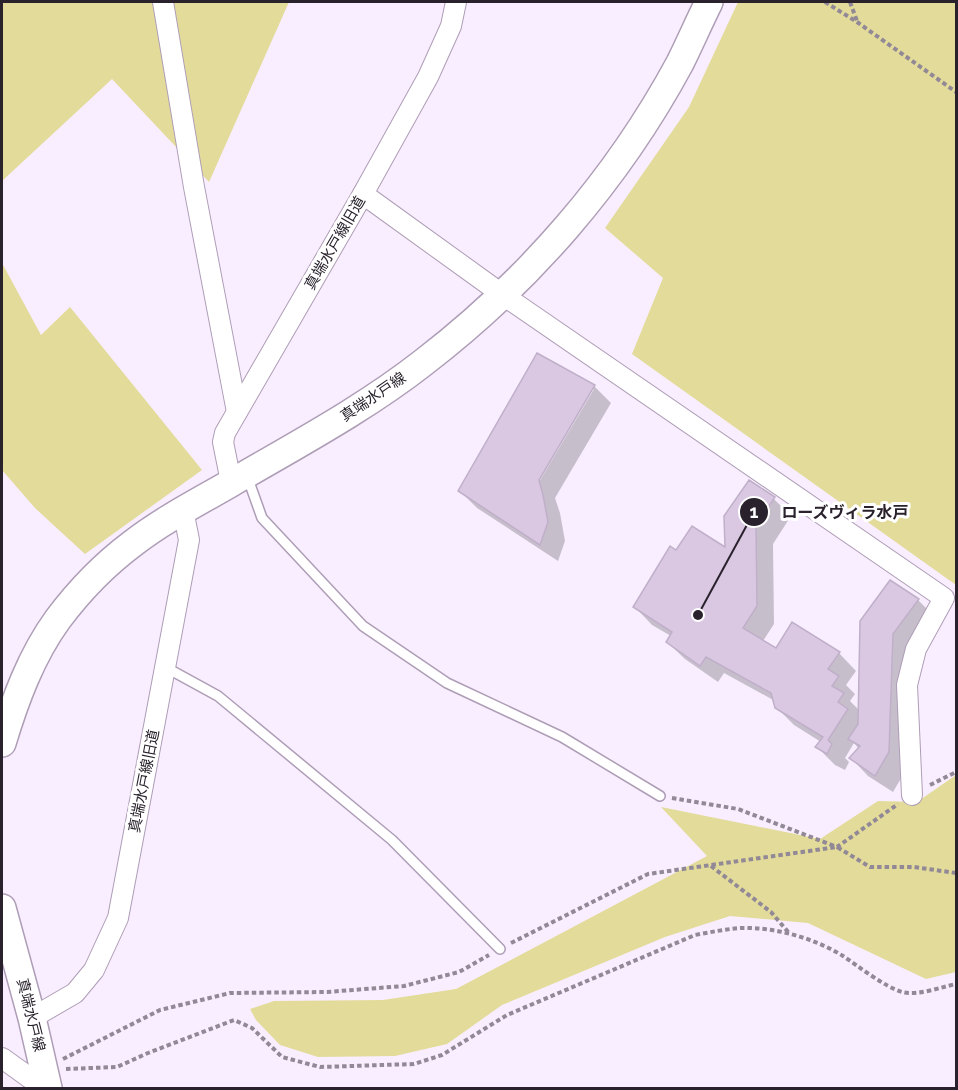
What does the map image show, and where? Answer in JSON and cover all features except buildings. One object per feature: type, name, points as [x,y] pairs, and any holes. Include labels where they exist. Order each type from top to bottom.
[{"type":"main road","name":"真端水戸線","points":[[2,743],[31,664],[45,639],[81,591],[103,568],[133,543],[183,510],[327,427],[422,364],[462,332],[543,254],[576,216],[618,161],[653,108],[680,63],[709,2]]},
{"type":"main road","name":"真端水戸線","points":[[2,908],[32,1018],[41,1079]]},
{"type":"street","points":[[163,2],[194,187],[237,412]]},
{"type":"street","name":"真端水戸線旧道","points":[[239,478],[223,442],[225,433],[428,77],[451,26],[456,2]]},
{"type":"street","points":[[363,194],[502,295],[944,598],[915,649],[907,686],[912,795]]},
{"type":"street","name":"真端水戸線旧道","points":[[32,1018],[75,993],[94,970],[118,918],[189,540],[183,510]]},
{"type":"street","points":[[2,1058],[41,1079]]},
{"type":"lane","points":[[239,478],[262,518],[363,626],[447,684],[562,737],[660,796]]},
{"type":"lane","points":[[165,667],[218,696],[392,840],[500,949]]},
{"type":"path","points":[[825,2],[957,92]]},
{"type":"path","points":[[850,2],[857,22]]},
{"type":"path","points":[[41,1079],[160,1010],[230,993],[327,992],[404,986],[459,972],[648,874],[837,847],[912,795],[957,772]]},
{"type":"path","points":[[660,796],[738,809],[837,847],[870,867],[914,867],[957,873]]},
{"type":"path","points":[[711,865],[771,912],[790,934]]},
{"type":"path","points":[[41,1079],[117,1067],[234,1020],[252,1028],[282,1057],[320,1067],[414,1064],[442,1055],[507,1015],[695,935],[717,930],[765,929],[816,942],[904,993],[919,993],[957,984]]},
{"type":"shaded area","points":[[2,2],[289,2],[209,182],[112,79],[2,181]]},
{"type":"shaded area","points":[[738,2],[956,2],[956,585],[632,354],[663,278],[605,228],[689,107]]},
{"type":"shaded area","points":[[2,263],[41,335],[70,307],[202,470],[85,554],[35,508],[2,470]]},
{"type":"shaded area","points":[[956,775],[956,972],[926,979],[808,923],[730,916],[665,937],[502,1005],[447,1044],[395,1056],[318,1057],[280,1045],[256,1020],[250,1009],[274,1001],[383,1000],[456,989],[707,856],[661,807],[820,839],[878,801],[917,802]]},
{"type":"place","name":"ローズヴィラ水戸","points":[[698,615]]}]
